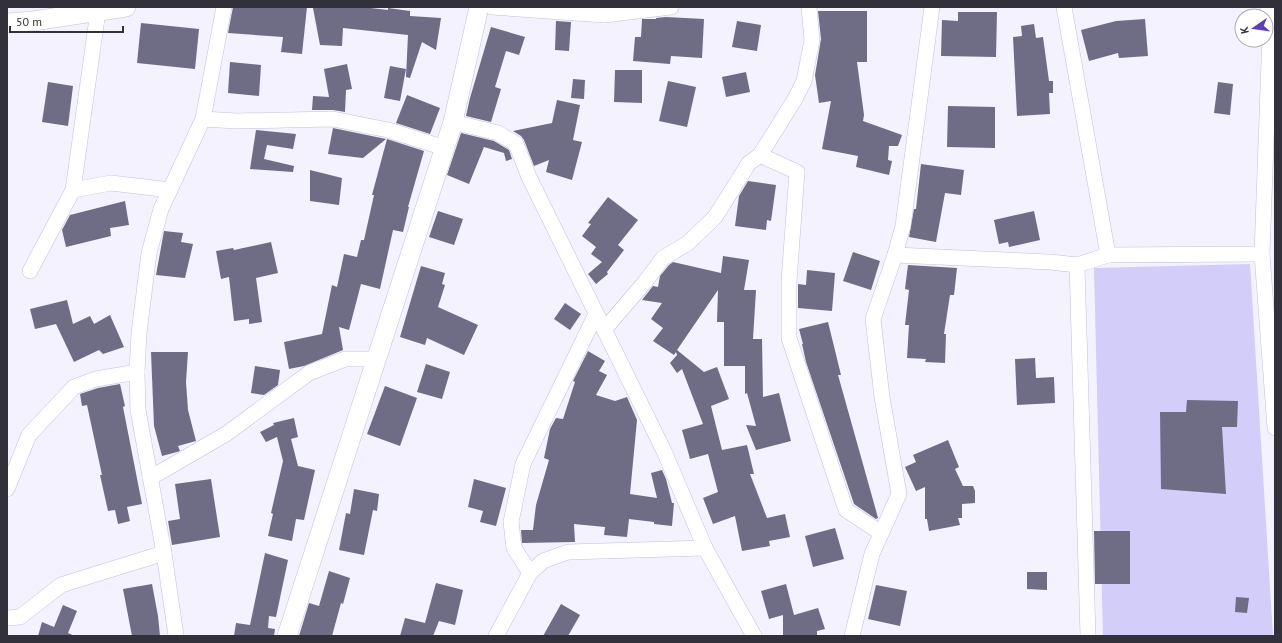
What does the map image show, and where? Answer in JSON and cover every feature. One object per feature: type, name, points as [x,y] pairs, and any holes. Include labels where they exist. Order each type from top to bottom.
[{"type":"street","points":[[7,23],[33,21],[126,7]]},
{"type":"street","points":[[176,636],[164,553],[138,410],[137,372],[139,333],[149,253],[161,209],[203,119],[224,7]]},
{"type":"street","points":[[287,636],[453,122],[480,7]]},
{"type":"street","points":[[492,7],[604,15],[671,7]]},
{"type":"street","points":[[604,330],[663,258],[688,243],[715,217],[749,163],[760,155],[795,99],[804,81],[812,40],[809,7]]},
{"type":"street","points":[[852,636],[872,554],[899,494],[882,397],[873,319],[895,255],[903,226],[932,7]]},
{"type":"street","points":[[1064,7],[1108,255]]},
{"type":"street","points":[[1268,7],[1270,33],[1262,254],[1275,428]]},
{"type":"street","points":[[30,271],[73,190],[98,11]]},
{"type":"street","points":[[203,119],[236,121],[333,119],[388,130],[445,148]]},
{"type":"street","points":[[453,122],[498,133],[516,144],[529,177],[664,450],[705,548],[754,636]]},
{"type":"street","points":[[760,155],[798,172],[790,281],[789,338],[846,510],[881,533]]},
{"type":"street","points":[[73,190],[111,183],[170,190]]},
{"type":"street","points":[[895,255],[1050,262],[1077,265],[1108,255],[1262,254]]},
{"type":"street","points":[[1077,265],[1088,636]]},
{"type":"street","points":[[530,573],[514,548],[511,522],[523,464],[596,314]]},
{"type":"street","points":[[150,478],[226,434],[309,373],[345,359],[377,359]]},
{"type":"street","points":[[7,489],[29,435],[74,387],[96,379],[137,372]]},
{"type":"street","points":[[496,636],[530,573],[543,561],[568,552],[705,548]]},
{"type":"street","points":[[7,618],[20,617],[61,585],[164,553]]},
{"type":"shaded area","points":[[1250,264],[1273,636],[1103,636],[1094,268]]},
{"type":"building","points":[[233,7],[307,7],[302,54],[281,52],[283,37],[228,33]]},
{"type":"building","points":[[362,7],[388,10],[388,8],[410,11],[410,16],[441,18],[436,50],[422,42],[410,78],[406,77],[408,35],[343,28],[342,46],[320,45],[313,8]]},
{"type":"building","points":[[818,11],[867,11],[867,62],[857,62],[864,115],[863,121],[902,135],[898,146],[889,146],[888,160],[892,161],[889,175],[856,167],[858,156],[822,149],[831,101],[819,103],[815,75],[821,39]]},
{"type":"building","points":[[958,12],[997,12],[996,57],[941,56],[942,20],[958,21]]},
{"type":"building","points":[[666,17],[704,19],[702,58],[671,56],[670,64],[633,61],[635,37],[641,37],[642,19]]},
{"type":"building","points":[[1145,19],[1148,56],[1119,58],[1118,53],[1089,61],[1081,30],[1116,21]]},
{"type":"building","points":[[556,21],[571,22],[569,51],[555,50]]},
{"type":"building","points":[[737,21],[761,25],[757,51],[732,47]]},
{"type":"building","points":[[141,23],[199,29],[195,69],[137,63]]},
{"type":"building","points":[[1034,24],[1036,38],[1043,37],[1049,81],[1053,81],[1053,93],[1049,93],[1050,114],[1017,116],[1013,37],[1022,36],[1021,26]]},
{"type":"building","points":[[491,27],[525,37],[519,55],[506,51],[495,87],[501,89],[491,122],[466,116]]},
{"type":"building","points":[[230,62],[261,65],[259,96],[228,93]]},
{"type":"building","points":[[347,64],[352,89],[346,90],[345,112],[333,110],[312,110],[313,96],[329,97],[324,69]]},
{"type":"building","points":[[390,66],[406,69],[400,101],[384,98]]},
{"type":"building","points":[[615,70],[642,70],[642,103],[614,102]]},
{"type":"building","points":[[746,72],[750,92],[726,97],[722,77]]},
{"type":"building","points":[[573,79],[585,80],[584,99],[571,98]]},
{"type":"building","points":[[668,81],[696,87],[687,127],[659,121]]},
{"type":"building","points":[[48,82],[73,86],[68,126],[42,122]]},
{"type":"building","points":[[1218,82],[1233,84],[1230,115],[1214,113]]},
{"type":"building","points":[[407,95],[440,108],[430,134],[396,123]]},
{"type":"building","points":[[557,100],[580,105],[573,140],[582,142],[572,180],[546,172],[549,160],[534,166],[524,140],[513,131],[552,123]]},
{"type":"building","points":[[948,106],[995,107],[995,148],[947,147]]},
{"type":"building","points":[[333,128],[386,139],[363,158],[328,154]]},
{"type":"building","points":[[256,130],[296,134],[293,149],[267,145],[264,159],[294,166],[293,172],[250,169]]},
{"type":"building","points":[[461,133],[494,141],[509,150],[512,159],[506,161],[504,153],[484,147],[469,184],[447,175]]},
{"type":"building","points":[[387,139],[424,151],[408,207],[403,232],[393,230],[380,289],[361,284],[349,330],[339,327],[343,350],[304,366],[289,369],[284,342],[322,334],[332,285],[337,287],[344,254],[357,257],[361,240],[364,240],[374,195],[372,195]]},
{"type":"building","points":[[921,164],[964,170],[961,195],[945,193],[936,242],[909,237],[914,209],[916,209]]},
{"type":"building","points":[[310,170],[342,178],[339,205],[310,201]]},
{"type":"building","points":[[748,181],[776,185],[771,221],[767,220],[766,230],[735,226],[739,196]]},
{"type":"building","points":[[608,197],[638,220],[618,245],[624,250],[607,272],[608,274],[596,284],[588,274],[602,262],[591,254],[596,247],[582,236],[591,224],[588,223]]},
{"type":"building","points":[[125,201],[129,225],[110,228],[111,236],[66,247],[62,230],[70,215]]},
{"type":"building","points":[[438,211],[463,219],[454,245],[429,237]]},
{"type":"building","points":[[1034,211],[1040,240],[1009,247],[1008,242],[999,244],[994,220]]},
{"type":"building","points":[[164,231],[183,233],[181,242],[193,244],[185,278],[156,275]]},
{"type":"building","points":[[271,242],[278,273],[256,278],[262,322],[249,324],[249,319],[234,321],[229,277],[221,279],[216,251],[233,248],[234,250]]},
{"type":"building","points":[[853,252],[880,261],[871,290],[843,281]]},
{"type":"building","points":[[723,256],[749,260],[744,290],[756,290],[753,339],[762,339],[763,397],[779,393],[791,441],[756,450],[746,425],[756,426],[747,393],[745,394],[745,366],[724,366],[724,322],[717,322],[718,290],[677,350],[704,372],[717,367],[729,399],[711,406],[722,450],[747,445],[754,474],[750,474],[767,518],[785,514],[790,537],[769,541],[770,546],[742,551],[735,516],[713,524],[703,498],[718,492],[708,454],[690,459],[682,430],[703,424],[682,369],[677,373],[670,363],[677,355],[676,352],[674,355],[653,341],[663,328],[651,319],[662,303],[642,300],[653,286],[658,287],[660,276],[673,262],[721,273]]},
{"type":"building","points":[[908,265],[957,268],[954,295],[950,295],[944,334],[946,334],[945,363],[925,362],[926,359],[907,358],[909,325],[905,325],[909,290],[905,289]]},
{"type":"building","points":[[421,266],[445,273],[442,284],[445,285],[438,307],[478,325],[464,355],[427,338],[425,345],[400,337]]},
{"type":"building","points":[[807,270],[835,273],[832,311],[798,308],[798,284],[806,285]]},
{"type":"building","points":[[67,300],[73,324],[90,316],[94,324],[110,315],[124,347],[103,354],[99,350],[74,362],[56,324],[35,329],[30,309]]},
{"type":"building","points":[[565,303],[581,314],[570,330],[554,319]]},
{"type":"building","points":[[828,322],[841,375],[838,375],[878,518],[876,519],[854,504],[806,362],[799,329]]},
{"type":"building","points":[[588,351],[605,361],[599,371],[607,375],[596,395],[615,401],[627,397],[637,420],[630,494],[657,498],[651,473],[662,470],[666,479],[672,503],[674,503],[672,526],[629,519],[627,537],[604,535],[605,527],[574,524],[575,542],[522,543],[521,530],[533,530],[536,505],[549,460],[544,458],[550,429],[556,418],[563,419],[575,382],[573,381]]},
{"type":"building","points":[[151,352],[188,352],[186,382],[188,410],[196,441],[178,446],[180,451],[162,456],[154,426]]},
{"type":"building","points":[[1035,358],[1036,378],[1054,377],[1055,403],[1017,405],[1015,359]]},
{"type":"building","points":[[426,364],[450,372],[442,399],[417,392]]},
{"type":"building","points":[[255,366],[280,370],[278,385],[264,395],[251,393]]},
{"type":"building","points":[[120,384],[142,504],[127,507],[130,521],[118,524],[115,510],[108,511],[87,405],[82,406],[80,394],[98,388]]},
{"type":"building","points":[[385,386],[417,398],[400,446],[367,434]]},
{"type":"building","points":[[1187,400],[1238,401],[1237,427],[1222,427],[1226,494],[1161,489],[1160,412],[1186,412]]},
{"type":"building","points":[[294,418],[298,437],[291,439],[298,466],[315,470],[304,520],[296,519],[292,541],[268,536],[273,514],[271,513],[283,461],[277,437],[266,442],[260,432],[274,425],[273,423]]},
{"type":"building","points":[[948,440],[959,467],[955,469],[963,486],[973,486],[975,491],[975,503],[962,504],[962,518],[958,518],[960,525],[929,531],[927,519],[925,519],[925,487],[916,491],[905,467],[916,462],[913,455]]},
{"type":"building","points":[[211,479],[220,537],[172,545],[168,521],[180,519],[175,484]]},
{"type":"building","points":[[474,479],[506,488],[496,526],[480,522],[483,511],[468,507]]},
{"type":"building","points":[[354,489],[379,494],[377,511],[373,510],[364,555],[339,550],[346,513],[350,514]]},
{"type":"building","points":[[835,528],[844,559],[813,567],[805,536]]},
{"type":"building","points":[[1094,531],[1130,531],[1130,584],[1095,584]]},
{"type":"building","points":[[265,553],[288,560],[276,617],[269,616],[268,628],[275,629],[274,636],[234,636],[236,623],[250,625]]},
{"type":"building","points":[[329,571],[350,578],[332,636],[299,636],[309,603],[319,606]]},
{"type":"building","points":[[1027,572],[1047,572],[1047,590],[1027,589]]},
{"type":"building","points":[[436,583],[463,590],[455,625],[439,621],[433,636],[400,636],[405,618],[425,623]]},
{"type":"building","points":[[152,584],[160,636],[132,636],[123,589]]},
{"type":"building","points":[[786,584],[794,615],[818,608],[825,629],[817,631],[817,636],[783,636],[783,615],[769,619],[761,591]]},
{"type":"building","points":[[876,585],[907,591],[900,626],[868,619]]},
{"type":"building","points":[[1236,597],[1249,598],[1247,613],[1235,612]]},
{"type":"building","points":[[561,604],[580,615],[568,636],[543,636]]},
{"type":"building","points":[[63,605],[77,611],[68,633],[75,636],[38,636],[42,622],[54,627]]}]
